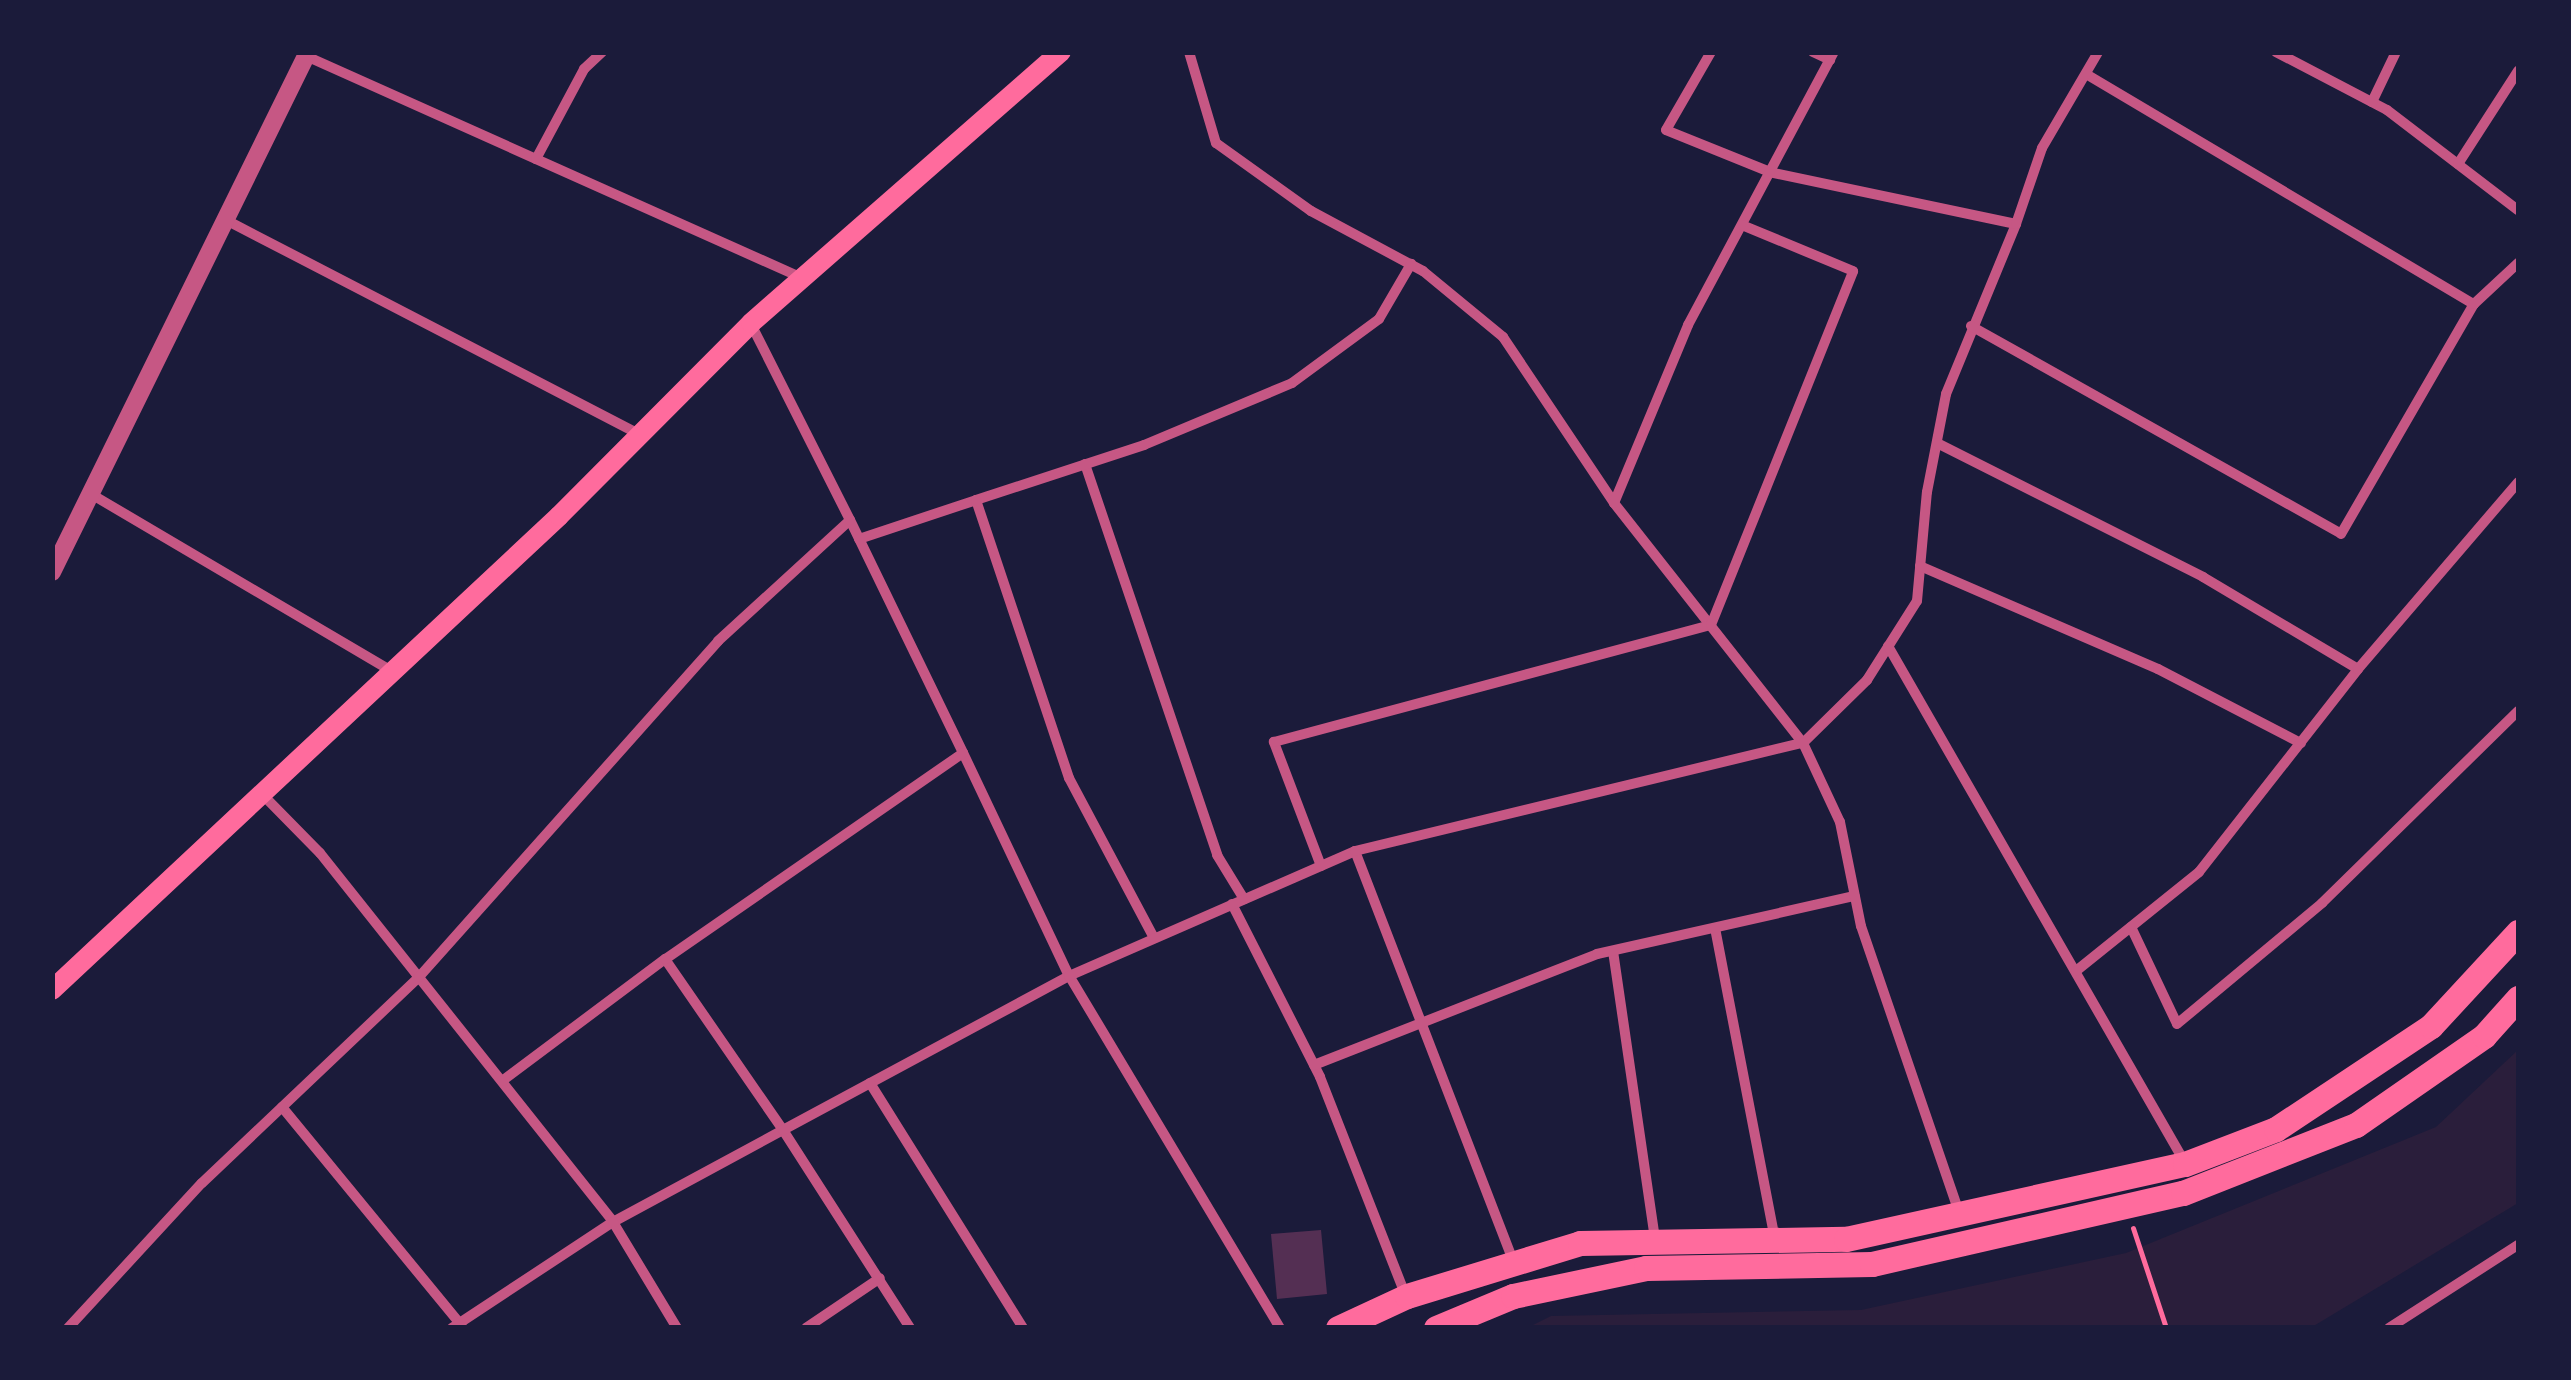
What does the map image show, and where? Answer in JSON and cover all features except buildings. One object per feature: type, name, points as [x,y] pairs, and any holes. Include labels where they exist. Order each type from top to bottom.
[{"type":"main road","points":[[52,990],[393,671],[751,323],[1060,52]]},
{"type":"main road","points":[[1338,1328],[1406,1296],[1580,1243],[1656,1238],[1776,1243],[1846,1239],[2185,1164],[2276,1129],[2430,1026],[2518,932]]},
{"type":"main road","points":[[1436,1328],[1513,1296],[1646,1268],[1872,1264],[2184,1193],[2356,1125],[2484,1036],[2518,998]]},
{"type":"street","points":[[536,159],[584,69],[602,52]]},
{"type":"street","points":[[1189,52],[1216,144],[1312,211],[1411,264],[1503,336],[1614,503],[1803,743],[1840,822],[1855,896],[1961,1216]]},
{"type":"street","points":[[1711,52],[1666,130],[1770,172],[2016,224]]},
{"type":"street","points":[[1614,503],[1688,326],[1832,56],[1813,52]]},
{"type":"street","points":[[282,1106],[458,1326],[614,1222],[1069,976],[1154,938],[1355,851],[1803,743],[1867,680],[1917,601],[1937,444],[1971,326],[2016,224],[2042,148],[2098,52]]},
{"type":"street","points":[[2276,52],[2372,102],[2518,210]]},
{"type":"street","points":[[2372,102],[2396,52]]},
{"type":"street","points":[[52,572],[307,54],[802,278]]},
{"type":"street","points":[[2458,164],[2518,71]]},
{"type":"street","points":[[2086,74],[2474,304]]},
{"type":"street","points":[[226,220],[640,435]]},
{"type":"street","points":[[1711,626],[1853,270],[1742,224]]},
{"type":"street","points":[[859,539],[1086,464],[1292,382],[1379,320],[1411,264]]},
{"type":"street","points":[[1971,326],[2341,534],[2474,304],[2518,264]]},
{"type":"street","points":[[751,323],[1069,976],[1280,1328]]},
{"type":"street","points":[[1937,444],[2203,576],[2358,669]]},
{"type":"street","points":[[1086,464],[1216,855],[1314,1064],[1406,1296]]},
{"type":"street","points":[[2076,970],[2199,872],[2358,669],[2518,482]]},
{"type":"street","points":[[91,494],[393,671]]},
{"type":"street","points":[[976,500],[1069,778],[1154,938]]},
{"type":"street","points":[[68,1328],[282,1106],[418,976],[718,641],[850,520]]},
{"type":"street","points":[[1920,566],[2158,669],[2301,744]]},
{"type":"street","points":[[1321,866],[1274,742],[1711,626]]},
{"type":"street","points":[[1888,646],[2185,1164]]},
{"type":"street","points":[[2131,927],[2177,1024],[2322,903],[2518,710]]},
{"type":"street","points":[[502,1081],[665,959],[963,753]]},
{"type":"street","points":[[262,794],[320,853],[614,1222],[676,1328]]},
{"type":"street","points":[[1355,851],[1416,1022],[1513,1261]]},
{"type":"street","points":[[1314,1064],[1416,1022],[1614,951],[1855,896]]},
{"type":"street","points":[[1715,928],[1776,1243]]},
{"type":"street","points":[[1614,951],[1656,1238]]},
{"type":"street","points":[[665,959],[783,1130],[910,1328]]},
{"type":"street","points":[[870,1082],[1023,1328]]},
{"type":"street","points":[[2389,1328],[2518,1245]]},
{"type":"street","points":[[806,1328],[880,1278]]},
{"type":"path","points":[[2126,1206],[2166,1328]]},
{"type":"shaded area","points":[[2518,1050],[2518,1203],[2312,1327],[1527,1328],[1551,1316],[1861,1310],[2126,1253],[2436,1127]]}]
